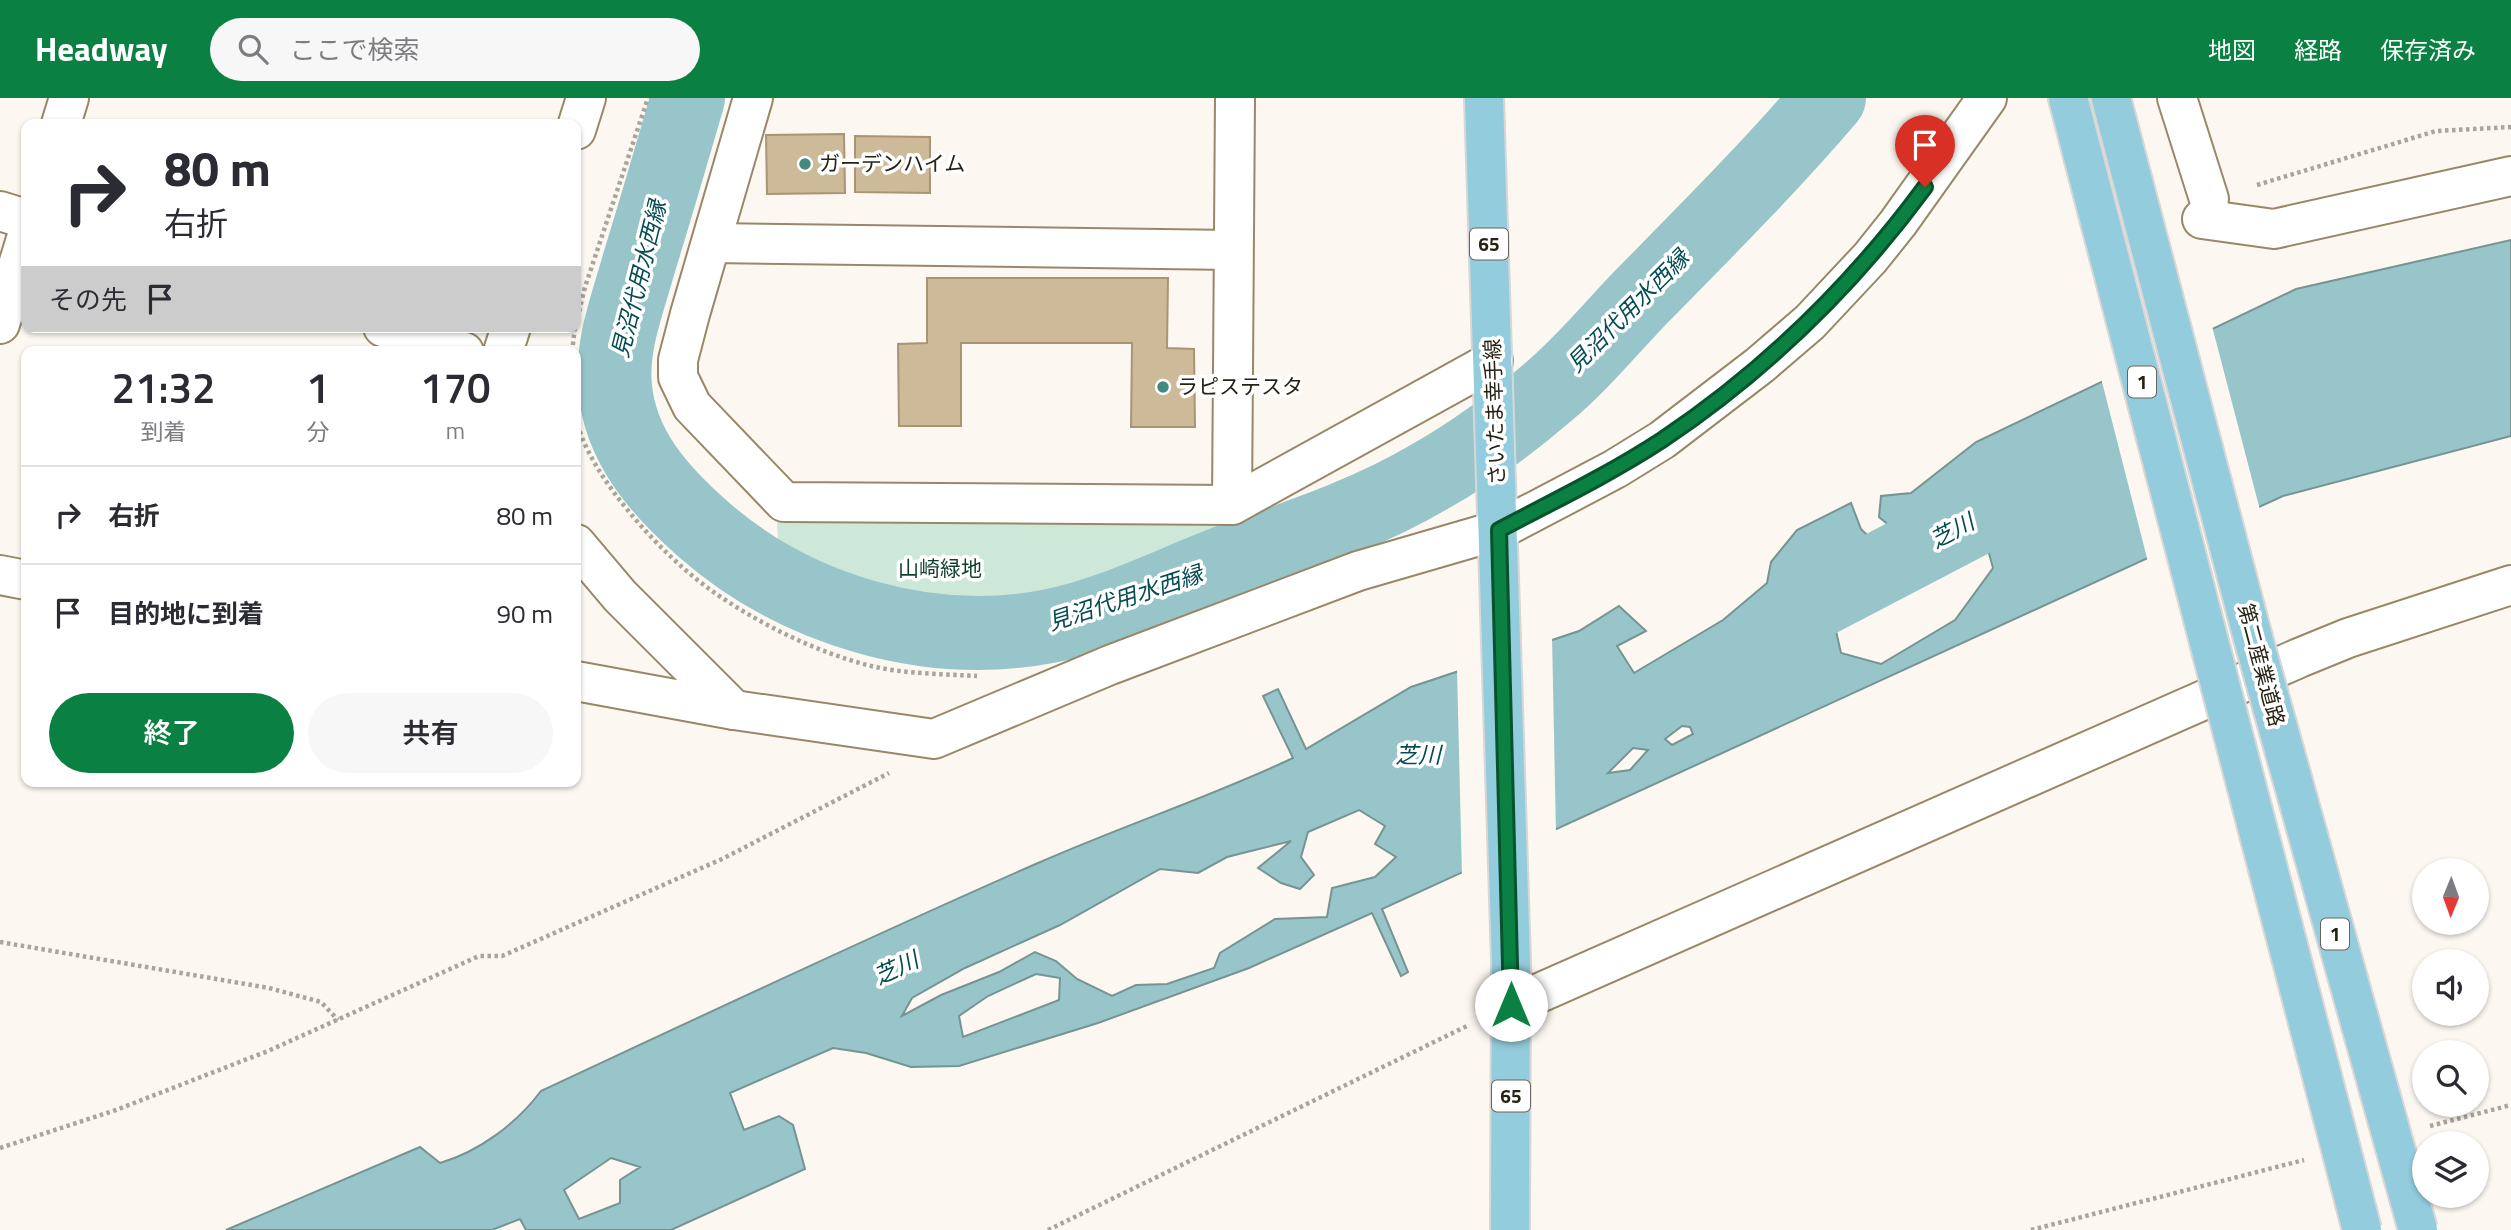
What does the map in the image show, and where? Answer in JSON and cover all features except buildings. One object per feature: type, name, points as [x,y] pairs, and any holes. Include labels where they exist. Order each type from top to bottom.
[{"type":"main road","name":"さいたま幸手線","points":[[1484,98],[1511,962],[1510,1230]]},
{"type":"main road","name":"第二産業道路","points":[[2068,98],[2362,1230]]},
{"type":"main road","name":"第二産業道路","points":[[2111,98],[2253,638],[2418,1230]]},
{"type":"street","points":[[63,119],[69,98]]},
{"type":"street","points":[[579,119],[586,98]]},
{"type":"street","points":[[753,98],[678,360],[678,377],[692,406],[784,502],[1232,505],[1494,376]]},
{"type":"street","points":[[1232,505],[1236,98]]},
{"type":"street","points":[[581,682],[734,710],[934,739],[1110,665],[1358,571],[1499,530],[1615,469],[1662,440],[1711,405],[1810,322],[1884,241],[1987,98]]},
{"type":"street","points":[[2177,98],[2205,209],[2274,229],[2511,176]]},
{"type":"street","points":[[0,211],[21,217]]},
{"type":"street","points":[[710,243],[1233,250]]},
{"type":"street","points":[[0,324],[21,255]]},
{"type":"street","points":[[402,333],[445,346]]},
{"type":"street","points":[[581,550],[620,596],[734,710]]},
{"type":"street","points":[[0,575],[21,579]]},
{"type":"street","points":[[1511,1005],[2299,658],[2348,638],[2511,585]]},
{"type":"path","points":[[581,303],[648,98]]},
{"type":"path","points":[[2205,209],[2436,131],[2511,127]]},
{"type":"path","points":[[581,429],[607,484],[648,533],[707,588],[776,628],[871,666],[984,677]]},
{"type":"path","points":[[0,1148],[172,1089],[338,1020],[479,956],[502,956],[722,859],[906,764],[934,739]]},
{"type":"path","points":[[0,942],[269,988],[321,1002],[338,1020]]},
{"type":"path","points":[[1048,1230],[1511,1005]]},
{"type":"path","points":[[2446,1121],[2511,1105]]},
{"type":"path","points":[[2031,1230],[2302,1160]]},
{"type":"green space","name":"山崎緑地","points":[[777,520],[1232,526],[1234,538],[1100,589],[1025,609],[936,615],[866,600],[779,561]]},
{"type":"water","points":[[2511,240],[2511,436],[2283,496],[1382,909],[1408,972],[1401,976],[1372,913],[1249,968],[1098,1023],[959,1066],[911,1067],[866,1053],[833,1048],[730,1093],[744,1130],[779,1116],[793,1125],[805,1169],[671,1230],[526,1230],[520,1219],[492,1230],[226,1230],[420,1147],[440,1163],[455,1158],[483,1144],[509,1125],[541,1091],[975,891],[1293,758],[1263,696],[1278,689],[1306,749],[1411,687],[1579,631],[1619,606],[1646,631],[1617,646],[1634,673],[1723,620],[1767,583],[1771,562],[1797,530],[1851,503],[1861,529],[1876,544],[1902,536],[1879,517],[1881,496],[1911,493],[1976,442],[2296,289]],"holes":[[[1939,525],[1957,544],[1987,546],[1993,568],[1955,620],[1881,664],[1841,653],[1836,631],[1843,606]],[[1682,726],[1690,727],[1693,734],[1672,745],[1665,739]],[[1633,748],[1648,750],[1630,770],[1608,773]],[[1359,810],[1385,826],[1375,844],[1396,857],[1375,877],[1332,888],[1327,917],[1275,919],[1220,953],[1214,968],[1167,984],[1136,985],[1112,996],[1077,979],[1056,961],[1035,952],[999,972],[941,995],[902,1016],[912,998],[965,968],[1060,925],[1160,869],[1198,873],[1227,857],[1291,841],[1258,868],[1281,883],[1300,889],[1314,875],[1301,857],[1308,832]],[[1036,974],[1060,978],[1059,1000],[963,1037],[959,1016],[988,996]],[[611,1158],[640,1167],[620,1180],[620,1203],[579,1219],[564,1190]]]},
{"type":"pier","points":[[2212,326],[2260,510],[2148,562],[2101,378]]},
{"type":"pier","points":[[1552,636],[1556,834],[1462,877],[1457,668]]},
{"type":"waterway","name":"見沼代用水西縁","points":[[688,98],[618,339],[614,371],[618,409],[634,448],[658,483],[703,529],[739,557],[779,582],[821,602],[866,617],[911,627],[958,632],[1004,632],[1050,626],[1098,613],[1359,512],[1444,468],[1505,427],[1572,370],[1761,174],[1829,98]]},
{"type":"waterway","name":"芝川","points":[[1812,604],[2038,486]]},
{"type":"place","name":"ガーデンハイム","points":[[805,164]]},
{"type":"place","name":"ラピステスタ","points":[[1163,387]]},
{"type":"route","points":[[1511,1005],[1499,530],[1615,469],[1711,405],[1810,322],[1840,292],[1925,187]]}]
